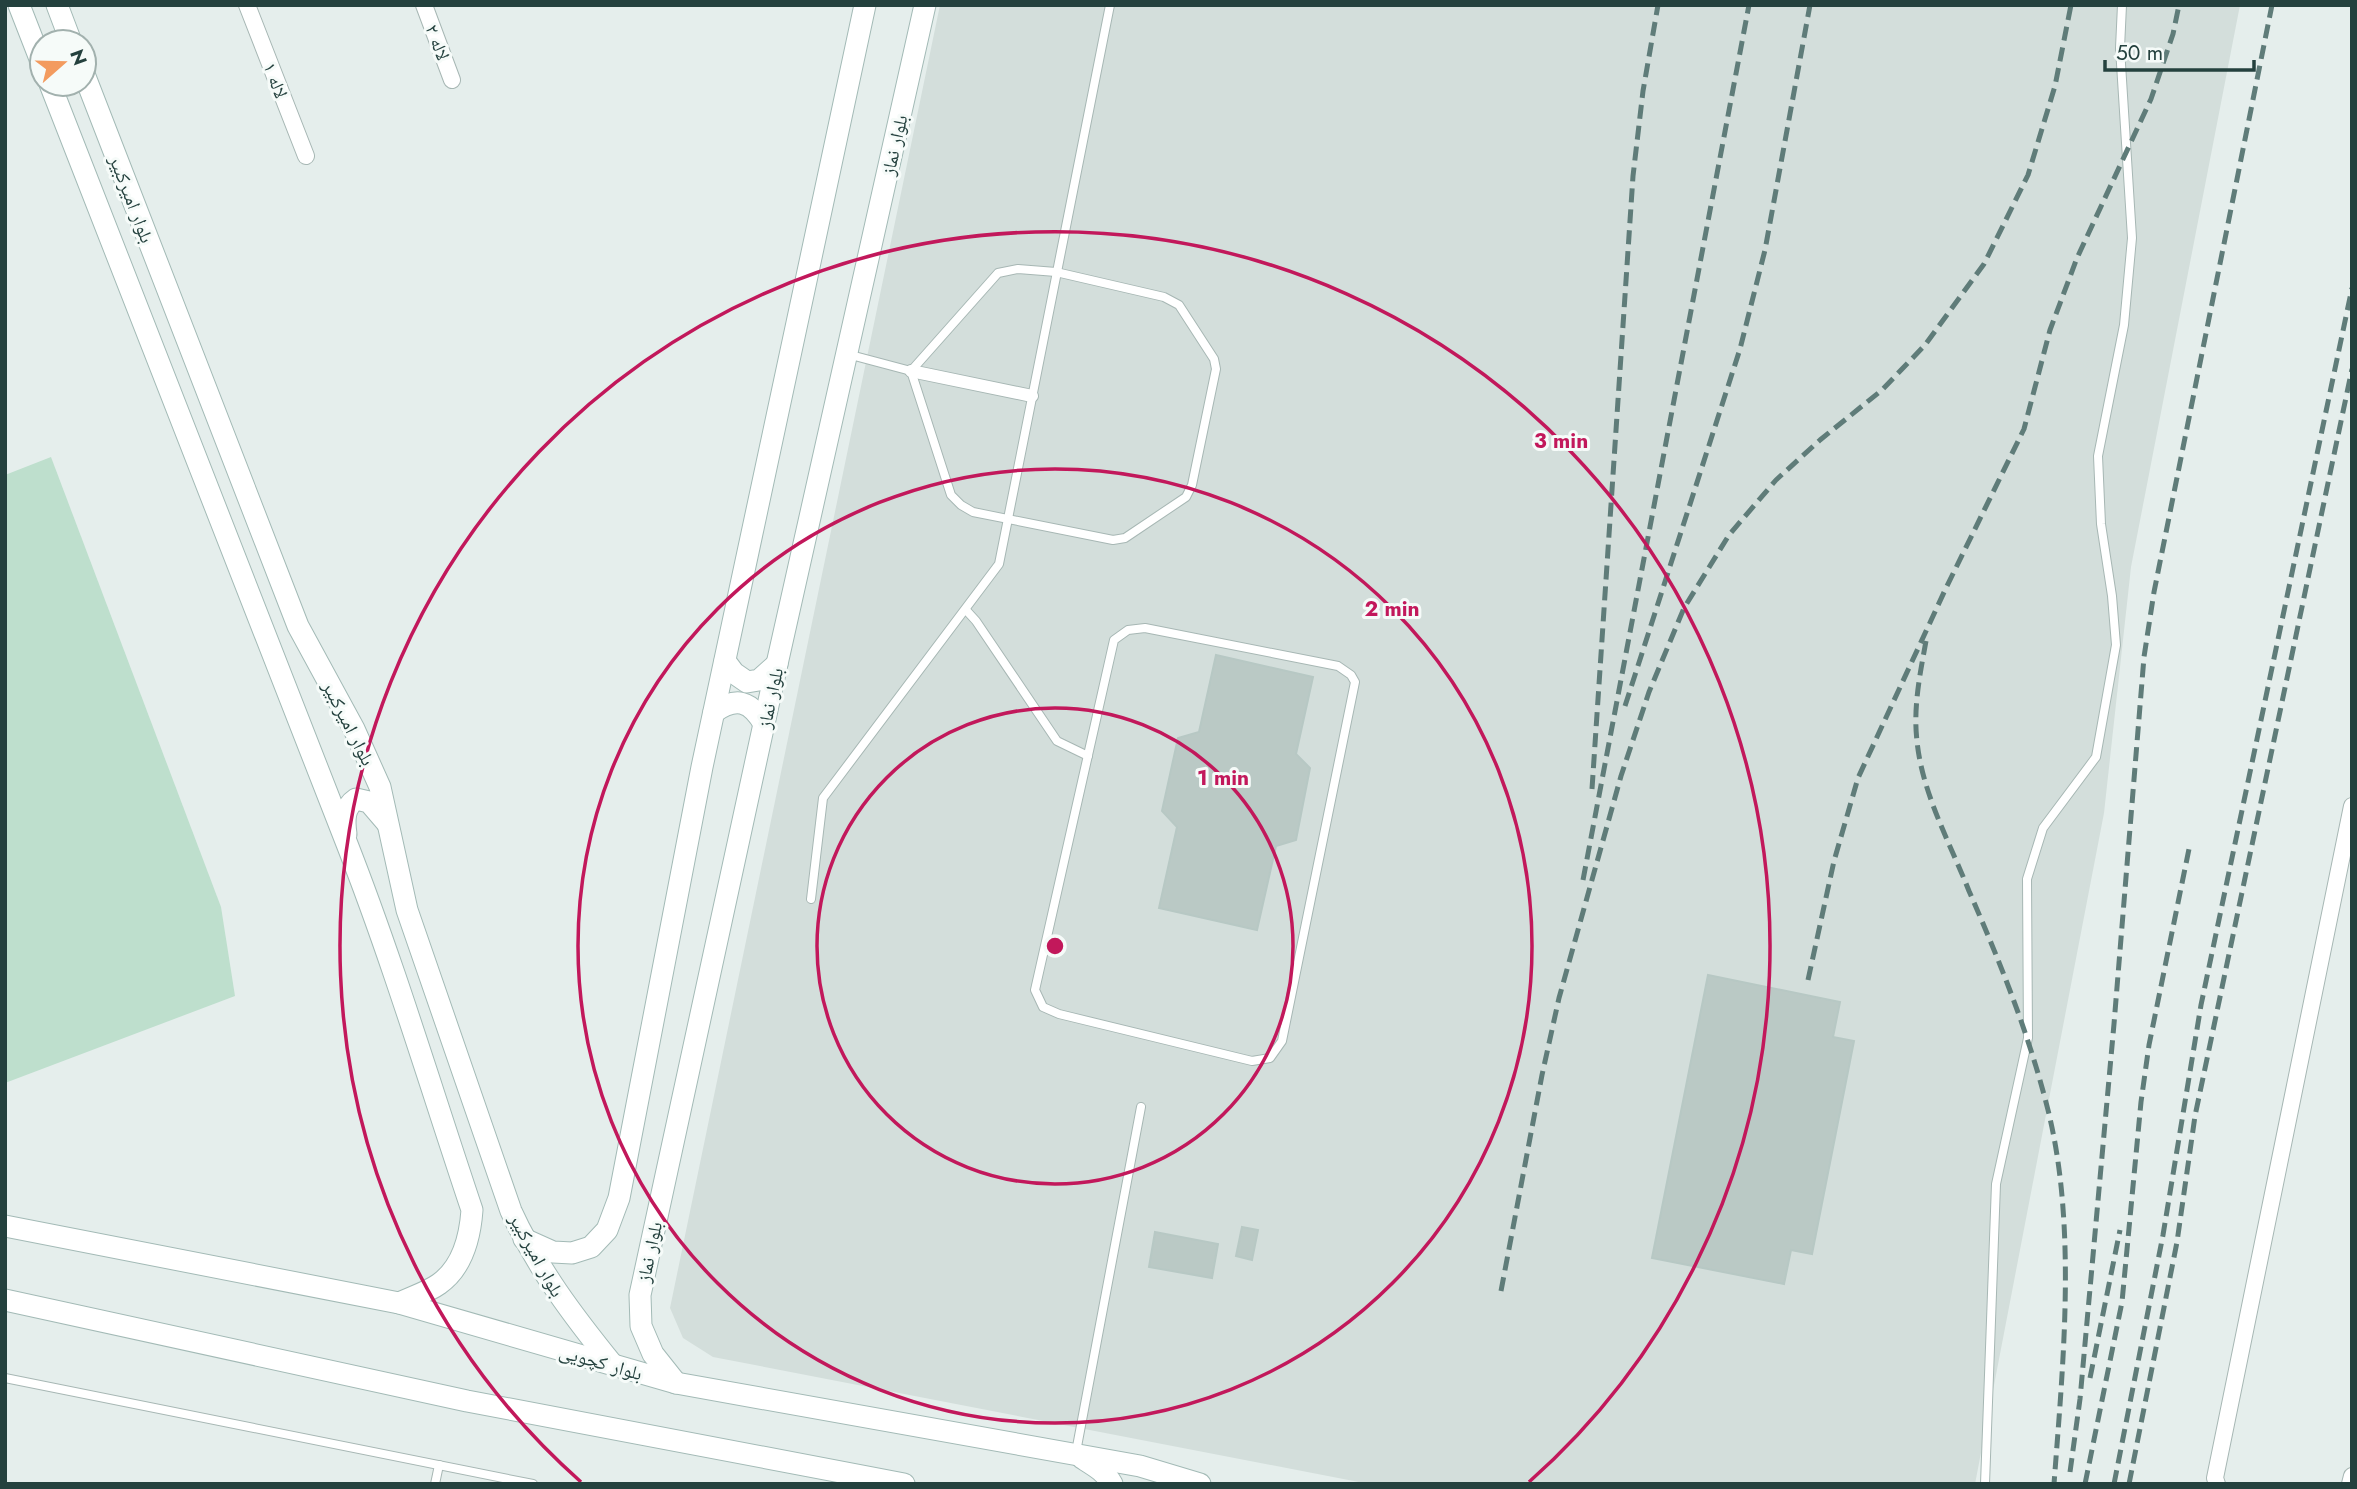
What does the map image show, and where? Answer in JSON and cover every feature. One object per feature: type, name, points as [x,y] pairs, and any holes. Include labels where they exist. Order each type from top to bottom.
[{"type":"main road","points":[[19,5],[28,28]]},
{"type":"main road","points":[[57,5],[66,28]]},
{"type":"main road","points":[[524,1239],[553,1252],[572,1253],[591,1247],[607,1230],[619,1198],[714,712],[865,5]]},
{"type":"main road","name":"بلوار نماز","points":[[676,1383],[653,1354],[641,1326],[640,1295],[777,664],[925,5]]},
{"type":"main road","name":"بلوار امیرکبیر","points":[[55,98],[347,844],[386,951],[472,1210],[470,1235],[460,1260],[440,1284],[399,1303]]},
{"type":"main road","name":"بلوار امیرکبیر","points":[[93,98],[298,626],[369,758],[380,787],[407,910],[511,1211],[524,1239],[568,1310],[613,1365]]},
{"type":"main road","points":[[135,303],[168,290]]},
{"type":"main road","points":[[725,661],[734,673],[747,682],[759,680],[777,664]]},
{"type":"main road","points":[[714,712],[727,703],[743,702],[756,710],[764,724]]},
{"type":"main road","points":[[347,844],[345,817],[350,803],[356,799],[369,802],[389,824]]},
{"type":"main road","name":"بلوار کچویی","points":[[5,1226],[399,1303],[676,1383],[1140,1466],[1200,1484]]},
{"type":"main road","points":[[5,1300],[467,1401],[904,1484]]},
{"type":"main road","points":[[1075,1454],[1097,1468],[1112,1484]]},
{"type":"street","name":"لاله ۱","points":[[247,5],[306,156]]},
{"type":"street","name":"لاله ۲","points":[[424,5],[452,80]]},
{"type":"street","points":[[911,371],[1032,396]]},
{"type":"street","points":[[2217,1484],[2215,1478],[2352,806]]},
{"type":"street","points":[[2350,1484],[2352,1476]]},
{"type":"lane","points":[[811,899],[823,798],[999,564],[1110,5]]},
{"type":"lane","points":[[1984,1484],[1996,1184],[2028,1038],[2027,879],[2043,828],[2096,757],[2116,645],[2101,524],[2098,456],[2124,325],[2132,238],[2120,48],[2122,5]]},
{"type":"lane","points":[[1018,269],[1056,272],[1164,296],[1179,304],[1214,359],[1216,369],[1192,485],[1186,497],[1125,538],[1113,540],[973,512],[951,495],[911,371],[998,273],[1018,269]]},
{"type":"lane","points":[[847,354],[911,371]]},
{"type":"lane","points":[[966,610],[1057,741],[1087,756]]},
{"type":"lane","points":[[1145,628],[1338,666],[1351,675],[1355,682],[1282,1041],[1270,1058],[1252,1062],[1059,1014],[1043,1007],[1035,990],[1087,756],[1114,640],[1128,630],[1145,628]]},
{"type":"lane","points":[[1075,1454],[1141,1107]]},
{"type":"lane","points":[[5,1378],[533,1484]]},
{"type":"lane","points":[[435,1484],[439,1465]]},
{"type":"shaded area","points":[[940,5],[2240,5],[2131,567],[2104,813],[1975,1484],[1369,1484],[713,1357],[683,1338],[670,1308]]},
{"type":"green space","points":[[51,457],[221,907],[235,996],[5,1083],[5,475]]},
{"type":"building","points":[[1216,655],[1313,677],[1296,754],[1310,768],[1296,840],[1276,846],[1257,930],[1159,908],[1177,827],[1162,811],[1178,738],[1199,732]]},
{"type":"building","points":[[1708,975],[1840,1002],[1833,1037],[1854,1041],[1812,1254],[1791,1250],[1784,1284],[1652,1258]]},
{"type":"building","points":[[1242,1227],[1258,1230],[1252,1260],[1236,1256]]},
{"type":"building","points":[[1155,1232],[1218,1244],[1212,1278],[1149,1267]]},
{"type":"railway","points":[[1592,789],[1633,176],[1643,91],[1658,5]]},
{"type":"railway","points":[[1583,880],[1749,5]]},
{"type":"railway","points":[[1625,706],[1740,349],[1765,250],[1810,5]]},
{"type":"railway","points":[[1501,1291],[1559,998],[1621,776],[1649,692],[1684,608],[1729,535],[1776,480],[1882,390],[1925,345],[1984,264],[2028,175],[2055,86],[2071,5]]},
{"type":"railway","points":[[1808,980],[1834,861],[1858,778],[1946,588],[2024,429],[2050,330],[2077,258],[2151,99],[2173,34],[2179,5]]},
{"type":"railway","points":[[2070,1472],[2080,1399],[2144,657],[2154,592],[2272,5]]},
{"type":"railway","points":[[2114,1484],[2163,1235],[2201,1005],[2352,288]]},
{"type":"railway","points":[[2129,1484],[2177,1242],[2195,1116],[2352,369]]},
{"type":"railway","points":[[1926,641],[1916,716],[1917,741],[1925,780],[2023,1026],[2048,1110],[2057,1155],[2065,1248],[2065,1296],[2054,1484]]},
{"type":"railway","points":[[2085,1484],[2122,1302],[2149,1045],[2190,844]]},
{"type":"railway","points":[[2090,1378],[2120,1230]]}]
